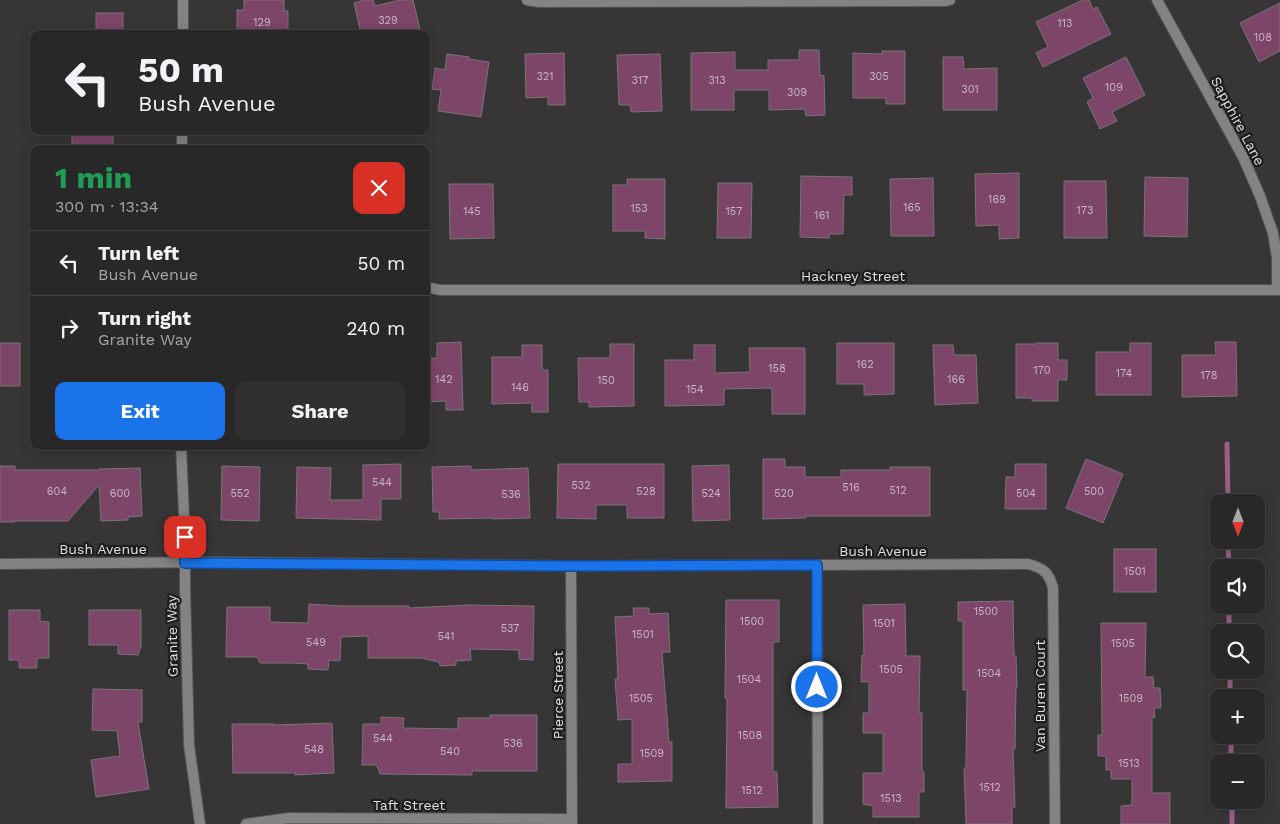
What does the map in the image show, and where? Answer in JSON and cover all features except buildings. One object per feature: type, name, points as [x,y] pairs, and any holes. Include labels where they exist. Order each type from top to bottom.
[{"type":"street","points":[[183,0],[183,30]]},
{"type":"street","points":[[527,0],[559,2],[950,0]]},
{"type":"street","name":"Sapphire Lane","points":[[1157,0],[1243,157],[1260,196],[1273,233],[1277,258],[1278,290]]},
{"type":"street","name":"Hackney Street","points":[[430,288],[440,290],[1278,290]]},
{"type":"street","name":"Granite Way","points":[[181,450],[189,745],[200,824]]},
{"type":"street","name":"Bush Avenue","points":[[0,564],[185,563],[571,566],[1028,564],[1044,570]]},
{"type":"street","points":[[817,565],[818,824]]},
{"type":"street","name":"Pierce Street","points":[[571,566],[572,822]]},
{"type":"street","name":"Van Buren Court","points":[[1044,570],[1050,578],[1053,588],[1055,824]]},
{"type":"street","name":"Taft Street","points":[[246,824],[289,818],[572,822]]},
{"type":"waterway","points":[[1227,444],[1228,494]]},
{"type":"waterway","points":[[1228,549],[1229,559]]},
{"type":"waterway","points":[[1229,614],[1229,624]]},
{"type":"waterway","points":[[1230,679],[1230,689]]},
{"type":"waterway","points":[[1231,744],[1231,754]]},
{"type":"waterway","points":[[1232,809],[1232,824]]},
{"type":"route","points":[[185,537],[185,563],[571,566],[817,565],[817,687]]}]
